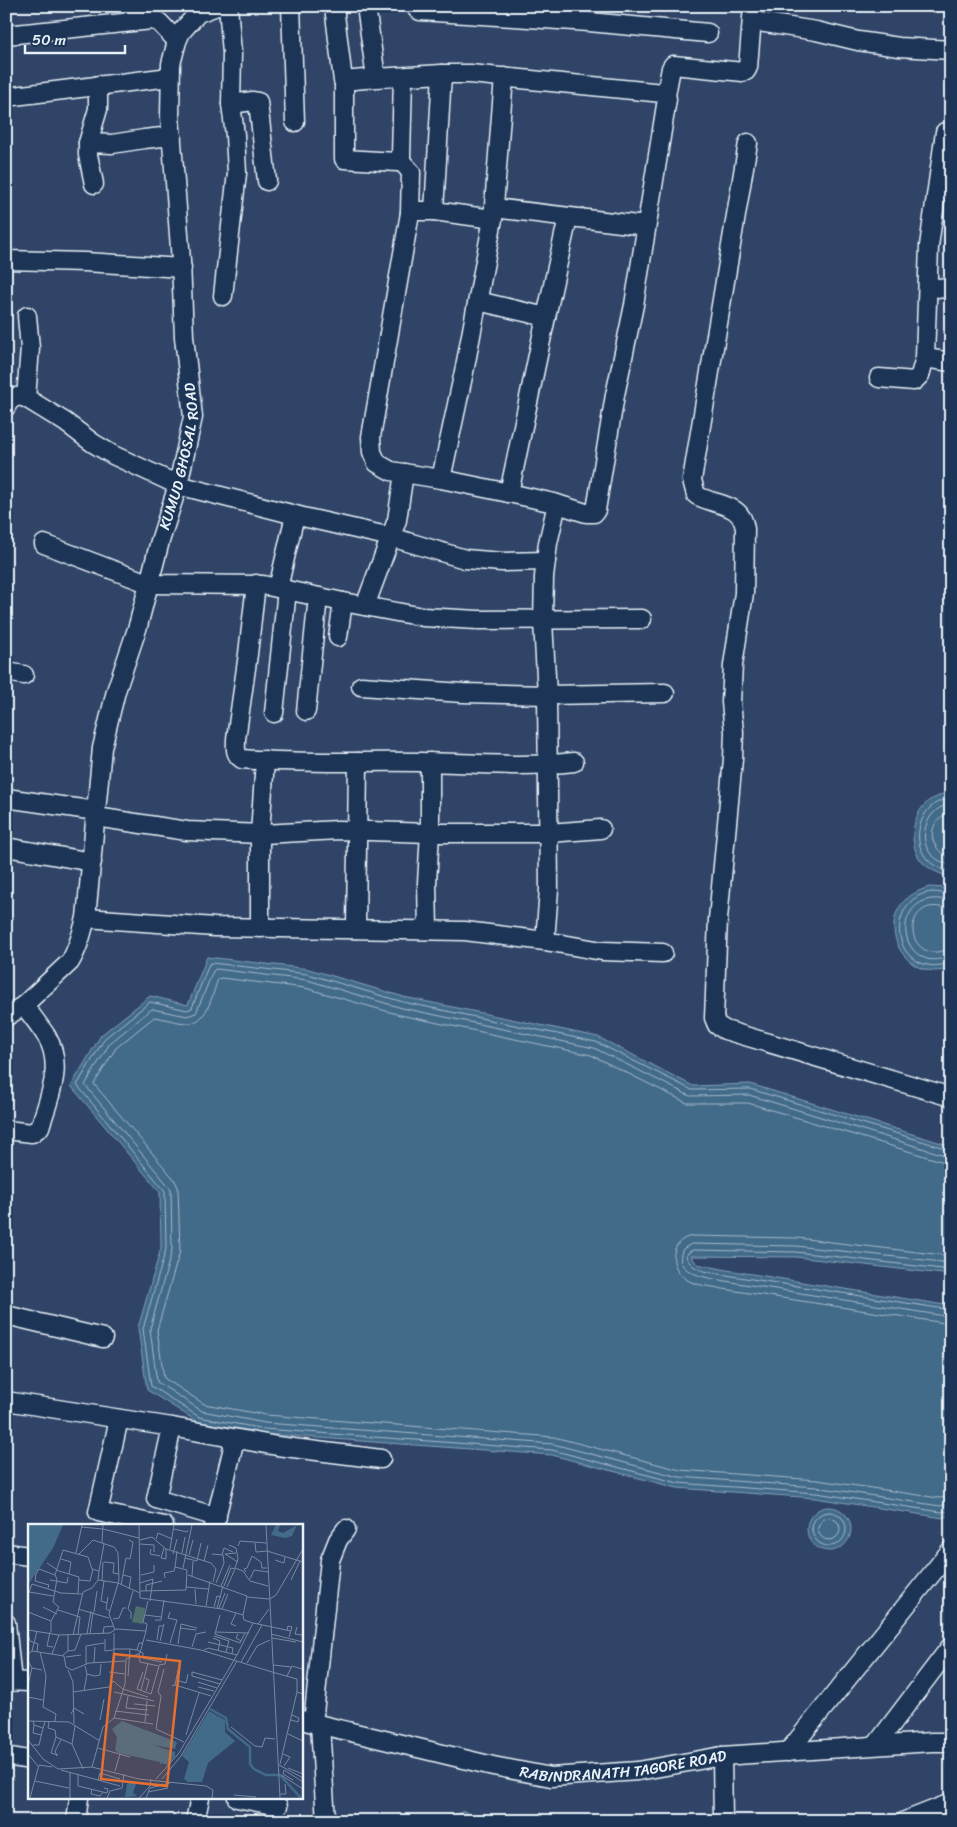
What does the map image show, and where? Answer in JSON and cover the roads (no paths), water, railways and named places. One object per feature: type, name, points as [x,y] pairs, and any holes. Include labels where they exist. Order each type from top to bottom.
[{"type":"street","name":"KUMUD GHOSAL ROAD","points":[[6,1017],[24,1005],[70,962],[75,953],[86,918],[102,748],[116,691],[150,584],[160,541],[178,485],[193,417],[184,337],[182,268],[172,136],[170,77],[177,41],[181,32],[198,13],[217,6]]},
{"type":"street","points":[[223,296],[237,174],[231,104],[232,53],[228,6]]},
{"type":"street","points":[[291,6],[295,122]]},
{"type":"street","points":[[334,6],[344,82],[344,159],[397,162],[400,160]]},
{"type":"street","points":[[366,6],[376,78]]},
{"type":"street","points":[[416,6],[420,11],[589,22],[708,33]]},
{"type":"street","points":[[6,35],[133,14],[156,20],[177,41]]},
{"type":"street","points":[[403,77],[400,160],[411,172],[410,213],[371,436],[372,452],[377,462],[390,471],[441,478],[509,492],[586,513],[594,513],[615,395],[634,305],[667,99],[666,95],[673,65],[746,71],[748,67],[752,14],[858,41],[899,47],[951,50]]},
{"type":"street","points":[[434,211],[442,74]]},
{"type":"street","points":[[344,82],[376,78],[470,74],[663,93],[666,95]]},
{"type":"street","points":[[6,97],[170,77]]},
{"type":"street","points":[[441,478],[466,367],[493,214],[504,77]]},
{"type":"street","points":[[94,184],[88,155],[88,143],[98,109],[98,85]]},
{"type":"street","points":[[231,104],[258,102],[267,181]]},
{"type":"street","points":[[879,378],[914,381],[920,376],[925,358],[929,246],[945,132]]},
{"type":"street","points":[[88,143],[112,144],[144,138],[172,136]]},
{"type":"street","points":[[748,143],[692,480],[696,495],[731,508],[739,513],[744,519],[745,529],[744,593],[733,665],[731,702],[734,732],[733,759],[718,919],[714,1018],[717,1025],[724,1030],[951,1097]]},
{"type":"street","points":[[410,213],[414,211],[434,211],[568,217],[646,226]]},
{"type":"street","points":[[509,492],[568,217]]},
{"type":"street","points":[[6,260],[85,262],[182,268]]},
{"type":"street","points":[[928,286],[951,290]]},
{"type":"street","points":[[478,301],[546,317]]},
{"type":"street","points":[[27,316],[30,348],[13,399],[65,422],[113,455],[178,485],[391,537],[465,559],[502,562],[546,561]]},
{"type":"street","points":[[925,358],[951,362]]},
{"type":"street","points":[[365,606],[397,520],[404,473]]},
{"type":"street","points":[[545,942],[550,888],[547,695],[543,620],[548,543],[557,504]]},
{"type":"street","points":[[274,713],[282,589],[295,515]]},
{"type":"street","points":[[44,544],[150,584],[256,584],[423,617],[478,620],[642,619]]},
{"type":"street","points":[[256,584],[236,752],[237,756],[242,759],[547,765],[574,762]]},
{"type":"street","points":[[306,711],[318,597]]},
{"type":"street","points":[[338,637],[342,602]]},
{"type":"street","points":[[6,672],[24,675]]},
{"type":"street","points":[[361,686],[463,693],[547,695],[665,693]]},
{"type":"street","points":[[260,928],[260,834],[266,760]]},
{"type":"street","points":[[356,929],[358,762]]},
{"type":"street","points":[[428,930],[427,883],[430,833],[430,762]]},
{"type":"street","points":[[6,798],[187,831],[260,834],[357,831],[549,833],[601,829]]},
{"type":"street","points":[[6,846],[92,862]]},
{"type":"street","points":[[86,918],[215,927],[465,931],[602,951],[662,953]]},
{"type":"street","points":[[6,1130],[32,1132],[40,1127],[56,1070],[54,1053],[48,1038],[24,1005]]},
{"type":"street","points":[[6,1315],[103,1338]]},
{"type":"street","points":[[6,1401],[172,1427],[277,1446],[380,1459]]},
{"type":"street","points":[[119,1419],[98,1512],[155,1524]]},
{"type":"street","points":[[172,1427],[156,1499],[215,1521],[235,1439]]},
{"type":"street","points":[[326,1821],[311,1722],[330,1560],[338,1540],[346,1529]]},
{"type":"street","points":[[788,1752],[951,1550]]},
{"type":"street","points":[[6,1553],[28,1556]]},
{"type":"street","points":[[6,1623],[16,1682]]},
{"type":"street","points":[[876,1745],[951,1646]]},
{"type":"street","name":"RABINDRANATH TAGORE ROAD","points":[[311,1722],[493,1766],[551,1777],[638,1771],[722,1756],[876,1745],[951,1742]]},
{"type":"street","points":[[6,1756],[28,1760]]},
{"type":"street","points":[[722,1756],[723,1821]]},
{"type":"street","points":[[76,1821],[79,1800]]},
{"type":"street","points":[[195,1821],[200,1800]]},
{"type":"street","points":[[247,1800],[278,1806]]},
{"type":"street","points":[[905,1821],[951,1803]]},
{"type":"water","points":[[944,793],[951,793],[950,877],[936,872],[923,863],[918,856],[913,839],[915,821],[919,813],[930,800]]},
{"type":"water","points":[[929,887],[951,890],[951,968],[934,971],[919,967],[906,958],[898,946],[894,932],[895,917],[902,904],[917,892]]},
{"type":"water","points":[[207,957],[309,969],[404,997],[598,1037],[693,1086],[750,1084],[951,1146],[951,1275],[796,1257],[691,1256],[697,1264],[727,1270],[951,1306],[951,1514],[943,1518],[815,1498],[677,1488],[552,1455],[264,1434],[198,1422],[147,1390],[138,1328],[161,1248],[160,1192],[71,1086],[101,1035],[150,996],[188,1005]]},
{"type":"water","points":[[825,1507],[833,1507],[845,1513],[851,1529],[845,1545],[833,1551],[825,1551],[813,1545],[807,1533],[807,1525],[813,1513]]},
{"type":"water","points":[[464,1811],[480,1821],[440,1821]]}]
